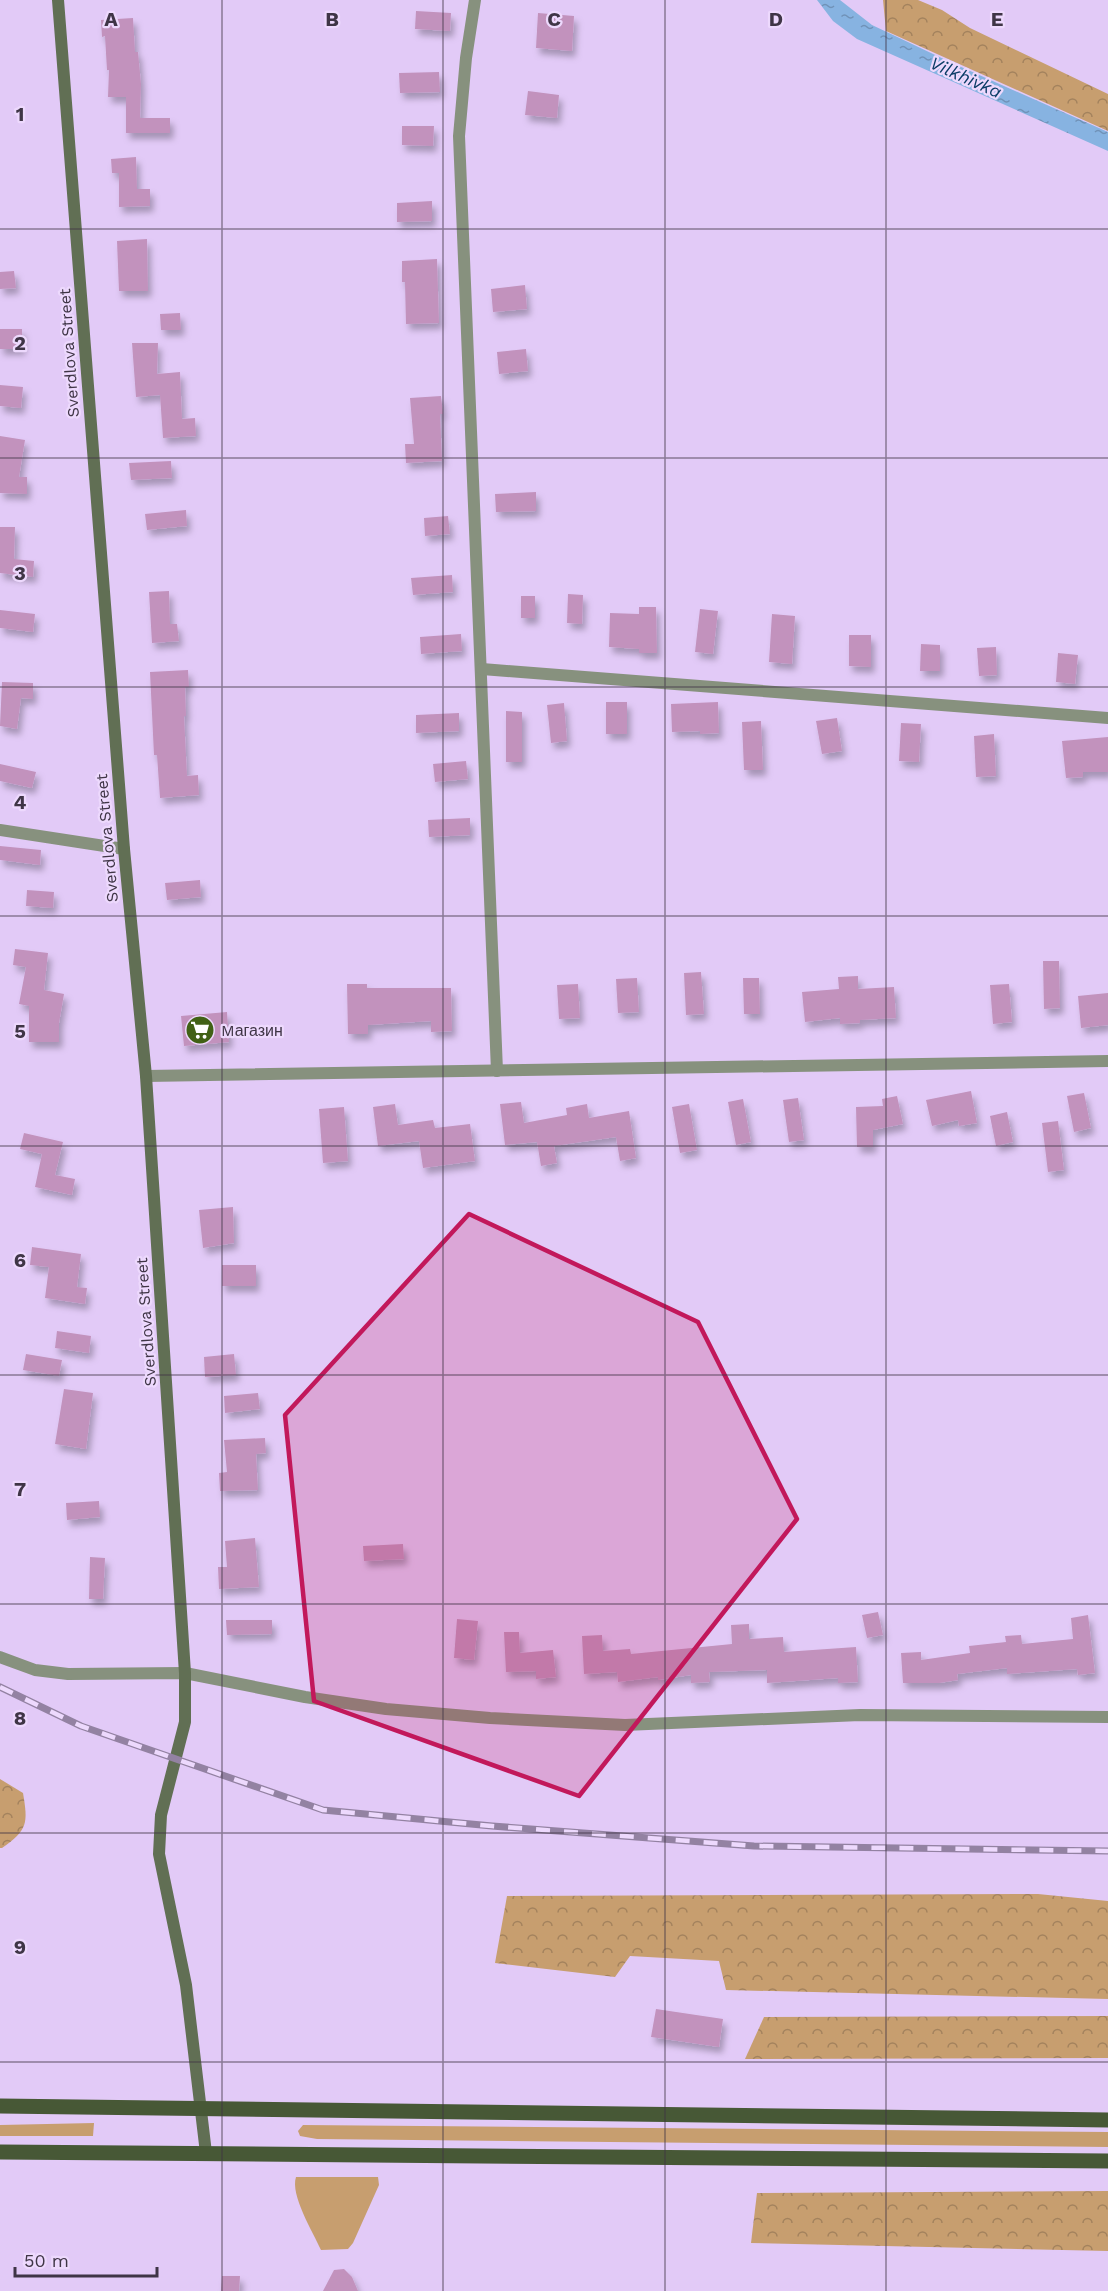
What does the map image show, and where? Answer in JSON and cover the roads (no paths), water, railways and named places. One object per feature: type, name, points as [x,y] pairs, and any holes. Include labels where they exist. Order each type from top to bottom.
[{"type":"main road","points":[[0,2106],[1108,2120]]},
{"type":"main road","points":[[0,2152],[1108,2161]]},
{"type":"street","name":"Sverdlova Street","points":[[58,0],[124,849],[146,1076],[185,1673],[184,1722],[161,1815],[159,1854],[186,1985],[206,2153]]},
{"type":"street","points":[[475,0],[466,58],[459,136],[482,669],[496,1071]]},
{"type":"street","points":[[482,669],[1108,718]]},
{"type":"street","points":[[0,830],[124,849]]},
{"type":"street","points":[[146,1076],[1108,1061]]},
{"type":"street","points":[[0,1657],[35,1670],[68,1674],[185,1673],[305,1697],[386,1709],[490,1718],[625,1725],[860,1716],[1108,1717]]},
{"type":"water","name":"Vilkhivka","points":[[817,0],[840,0],[872,25],[1108,132],[1108,151],[857,39],[833,21]]},
{"type":"railway","points":[[0,1687],[81,1726],[323,1810],[492,1826],[754,1846],[1108,1851]]},
{"type":"place","name":"Mагазин","points":[[200,1030]]}]
